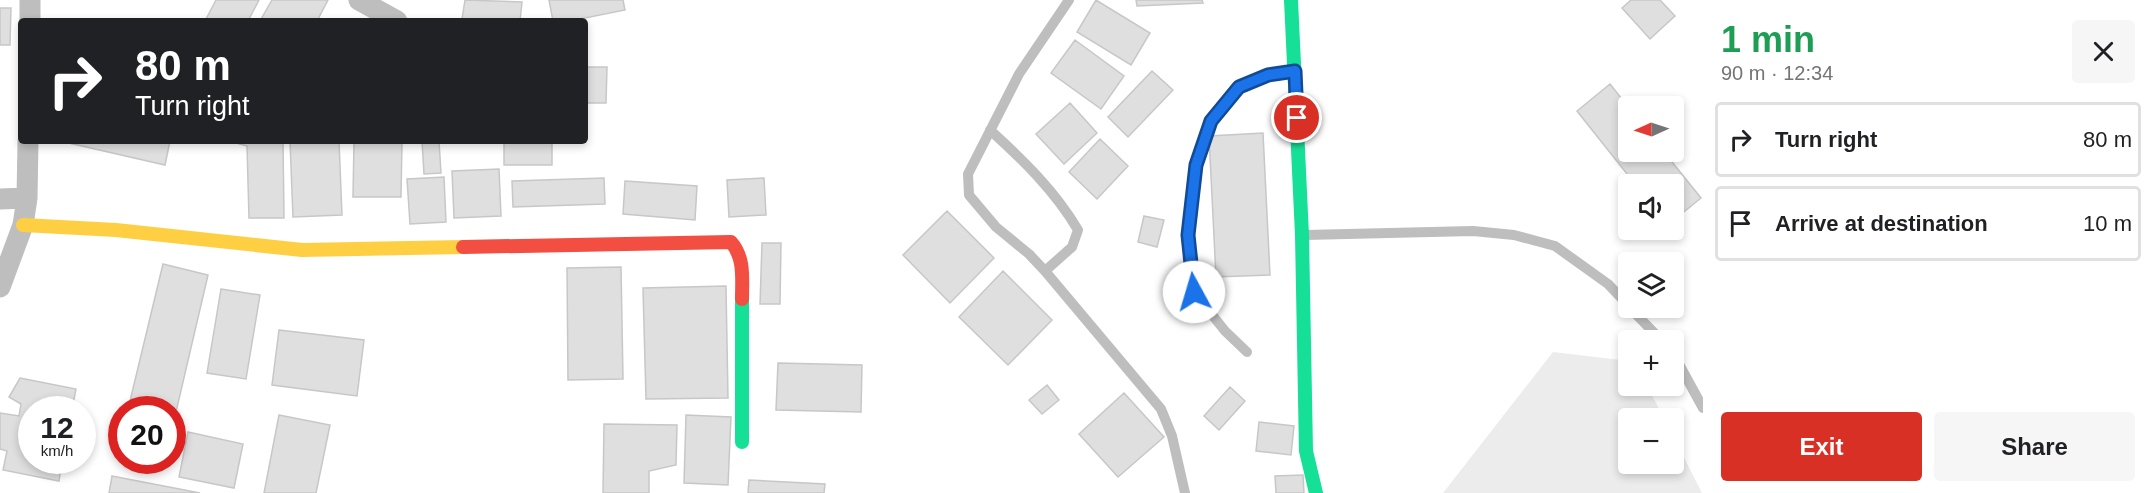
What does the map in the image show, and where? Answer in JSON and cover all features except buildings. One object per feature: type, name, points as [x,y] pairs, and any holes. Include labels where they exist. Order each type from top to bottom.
[{"type":"street","points":[[30,0],[30,18]]},
{"type":"street","points":[[359,0],[392,18]]},
{"type":"street","points":[[1291,0],[1302,235],[1306,451],[1316,493]]},
{"type":"street","points":[[0,287],[23,225],[27,198],[28,144]]},
{"type":"street","points":[[0,199],[27,198]]},
{"type":"street","points":[[23,225],[116,231],[302,250],[503,244],[731,242],[739,251],[742,273],[742,442]]},
{"type":"lane","points":[[1069,0],[1019,74],[990,130],[968,174],[969,195],[996,226],[1045,271],[1161,409],[1172,436],[1185,493]]},
{"type":"lane","points":[[1246,352],[1225,331],[1194,292],[1188,235],[1196,165],[1211,121],[1239,87],[1268,75],[1295,71]]},
{"type":"lane","points":[[990,130],[1028,165],[1066,210],[1078,230],[1072,248],[1045,271]]},
{"type":"lane","points":[[1302,235],[1473,231],[1514,235],[1555,246],[1608,284],[1618,294]]},
{"type":"lane","points":[[1640,318],[1652,330]]},
{"type":"lane","points":[[1684,373],[1703,408]]},
{"type":"shaded area","points":[[1553,352],[1618,360],[1618,396],[1652,396],[1659,408],[1618,408],[1618,474],[1684,474],[1684,458],[1702,493],[1443,493]]},
{"type":"traffic: fast","points":[[1291,0],[1302,235],[1306,451],[1316,493]]},
{"type":"traffic: fast","points":[[742,299],[742,442]]},
{"type":"traffic: slow","points":[[23,225],[116,230],[302,250],[463,247]]},
{"type":"traffic: jam","points":[[463,247],[731,242],[741,262],[742,299]]},
{"type":"route","points":[[1194,292],[1188,235],[1196,165],[1211,121],[1239,87],[1268,75],[1295,71],[1297,118]]}]
